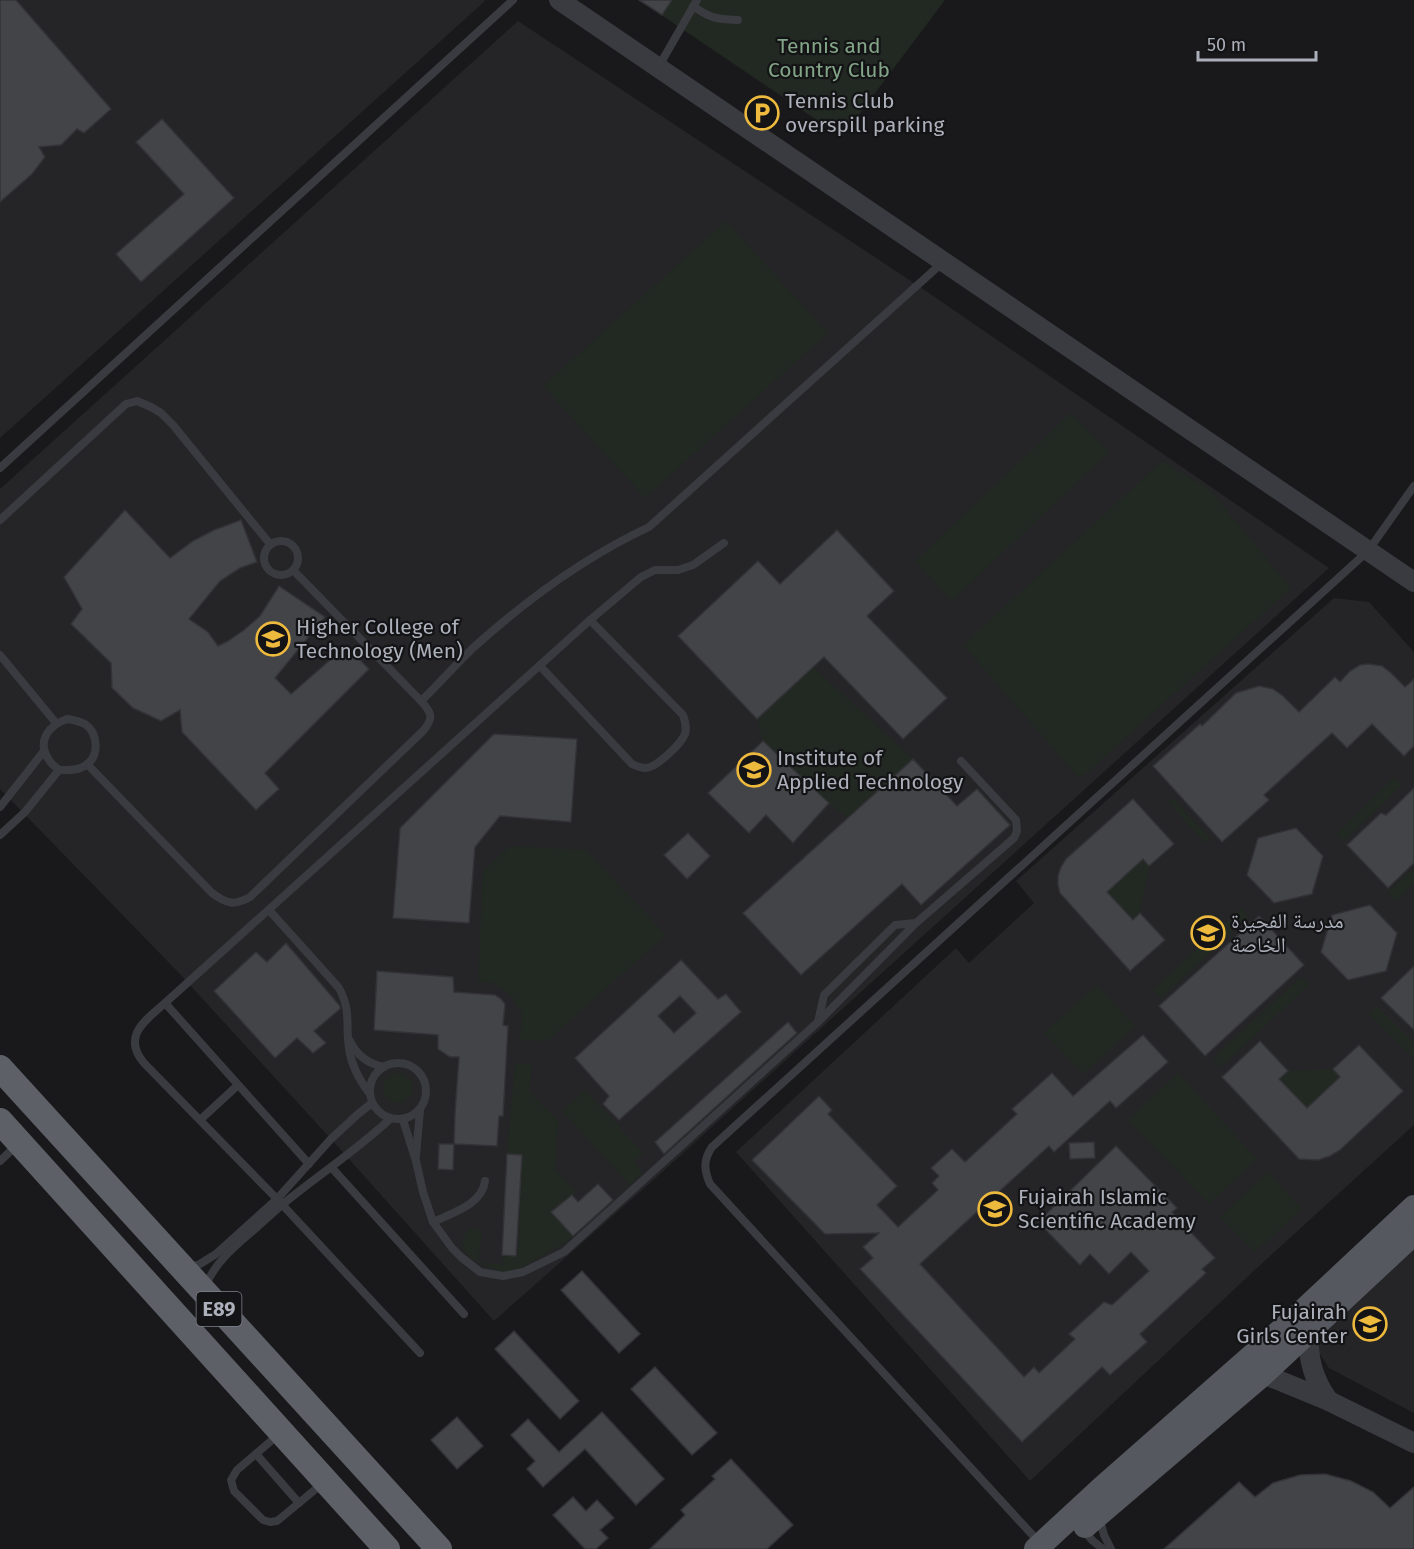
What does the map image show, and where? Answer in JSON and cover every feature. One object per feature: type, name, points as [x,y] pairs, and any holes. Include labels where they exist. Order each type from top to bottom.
[{"type":"highway","name":"E89","points":[[0,1068],[439,1549]]},
{"type":"highway","name":"E89","points":[[0,1120],[326,1481],[383,1548]]},
{"type":"main road","points":[[1046,1548],[1078,1522],[1100,1512],[1253,1370],[1302,1312],[1414,1207]]},
{"type":"main road","points":[[1078,1522],[1102,1488],[1253,1370],[1309,1331],[1414,1233]]},
{"type":"street","points":[[559,0],[1414,582]]},
{"type":"street","points":[[1309,1331],[1311,1368],[1329,1401]]},
{"type":"street","points":[[1253,1370],[1329,1401],[1414,1443]]},
{"type":"lane","points":[[0,468],[513,0]]},
{"type":"lane","points":[[658,68],[695,3],[702,12],[716,19],[738,20]]},
{"type":"lane","points":[[421,701],[472,649],[548,588],[621,540],[648,527],[944,262]]},
{"type":"lane","points":[[0,520],[126,404],[137,402],[160,413],[173,425],[270,544]]},
{"type":"lane","points":[[1046,1548],[710,1184],[705,1173],[705,1159],[712,1147],[1368,551],[1414,486]]},
{"type":"lane","points":[[281,540],[292,544],[298,554],[297,566],[293,570],[282,575],[276,574],[267,567],[264,555],[270,544],[281,540]]},
{"type":"lane","points":[[420,1353],[279,1202],[144,1063],[135,1050],[134,1042],[139,1027],[590,620],[641,577],[655,570],[678,570],[693,565],[724,543]]},
{"type":"lane","points":[[87,764],[212,893],[229,903],[238,903],[250,897],[429,724],[431,716],[421,701],[293,570]]},
{"type":"lane","points":[[540,666],[632,764],[646,768],[659,762],[685,735],[683,715],[590,620]]},
{"type":"lane","points":[[0,655],[57,723]]},
{"type":"lane","points":[[67,719],[78,721],[87,726],[94,735],[96,745],[94,756],[87,764],[75,770],[59,770],[49,761],[44,751],[44,740],[49,730],[57,723],[67,719]]},
{"type":"lane","points":[[0,807],[44,751]]},
{"type":"lane","points":[[403,1120],[433,1222],[452,1248],[480,1272],[503,1276],[523,1272],[564,1252],[818,1022],[916,923],[1014,838],[1017,831],[1016,820],[961,761]]},
{"type":"lane","points":[[0,823],[3,832],[25,812],[59,770]]},
{"type":"lane","points":[[269,910],[339,988],[348,1015],[349,1048],[354,1068],[370,1094]]},
{"type":"lane","points":[[818,1022],[824,995],[895,925],[916,923]]},
{"type":"lane","points":[[165,1002],[309,1164]]},
{"type":"lane","points":[[348,1037],[352,1046],[366,1060],[384,1067]]},
{"type":"lane","points":[[397,1063],[407,1064],[422,1075],[426,1083],[425,1102],[420,1110],[403,1120],[390,1119],[377,1110],[372,1103],[370,1085],[374,1076],[384,1067],[397,1063]]},
{"type":"lane","points":[[200,1120],[238,1084]]},
{"type":"lane","points":[[203,1292],[214,1270],[225,1256],[279,1202],[331,1139],[372,1103]]},
{"type":"lane","points":[[416,1161],[420,1110]]},
{"type":"lane","points":[[182,1269],[200,1264],[216,1254],[279,1202],[332,1168],[390,1119]]},
{"type":"lane","points":[[0,1161],[20,1142]]},
{"type":"lane","points":[[332,1168],[464,1314]]},
{"type":"lane","points":[[433,1222],[473,1202],[480,1195],[485,1181]]},
{"type":"lane","points":[[282,1432],[233,1475],[231,1480],[234,1491],[263,1520],[270,1522],[277,1521],[326,1481]]},
{"type":"lane","points":[[256,1454],[298,1503]]},
{"type":"lane","points":[[1100,1512],[1101,1527],[1111,1549]]},
{"type":"lane","points":[[1078,1522],[1093,1541],[1103,1549]]},
{"type":"shaded area","points":[[0,0],[484,0],[485,1],[0,438]]},
{"type":"shaded area","points":[[518,21],[929,293],[1329,568],[659,1175],[494,1321],[178,972],[0,789],[0,489]]},
{"type":"shaded area","points":[[1334,598],[1369,602],[1414,652],[1414,1125],[1258,1267],[1030,1481],[736,1152],[956,948],[969,963],[1034,903],[1016,881]]},
{"type":"shaded area","name":"Fujairah Girls Center","points":[[1414,1241],[1414,1413],[1329,1368],[1318,1351],[1316,1335]]},
{"type":"green space","name":"Tennis and Country Club","points":[[639,0],[945,0],[842,137]]},
{"type":"green space","points":[[726,221],[828,333],[645,498],[543,386]]},
{"type":"green space","points":[[1071,413],[1109,452],[952,601],[915,561]]},
{"type":"green space","points":[[1162,461],[1209,489],[1291,588],[1080,779],[963,645]]},
{"type":"green space","points":[[813,667],[913,759],[848,818],[763,741],[757,719]]},
{"type":"green space","points":[[1394,778],[1402,785],[1344,841],[1336,834]]},
{"type":"green space","points":[[1173,798],[1210,839],[1205,843],[1168,802]]},
{"type":"green space","points":[[510,846],[586,850],[666,935],[547,1041],[520,1040],[522,1014],[511,995],[493,983],[478,981],[483,871]]},
{"type":"green space","points":[[1143,859],[1149,866],[1140,913],[1133,920],[1107,892]]},
{"type":"green space","points":[[1414,868],[1414,884],[1396,901],[1388,892]]},
{"type":"green space","points":[[1241,908],[1249,917],[1161,998],[1153,990]]},
{"type":"green space","points":[[1301,977],[1309,985],[1221,1067],[1213,1058]]},
{"type":"green space","points":[[1097,985],[1135,1026],[1083,1074],[1044,1033]]},
{"type":"green space","points":[[1377,1006],[1414,1043],[1414,1059],[1369,1014]]},
{"type":"green space","points":[[515,1064],[532,1064],[529,1092],[558,1120],[555,1169],[576,1192],[552,1213],[574,1237],[522,1268],[506,1274],[472,1260],[464,1251],[462,1239],[469,1229],[477,1229],[482,1233],[478,1262],[504,1265],[502,1255],[518,1256],[522,1155],[507,1154]]},
{"type":"green space","points":[[1333,1069],[1340,1077],[1307,1108],[1279,1079],[1288,1071]]},
{"type":"green space","points":[[398,1073],[404,1074],[412,1082],[412,1094],[404,1102],[398,1103],[392,1102],[384,1094],[383,1088],[384,1082],[392,1074]]},
{"type":"green space","points":[[1178,1073],[1257,1159],[1209,1204],[1128,1120]]},
{"type":"green space","points":[[585,1090],[643,1153],[634,1162],[643,1173],[630,1185],[562,1111]]},
{"type":"green space","points":[[1268,1172],[1302,1209],[1255,1252],[1220,1217]]},
{"type":"building","points":[[0,0],[16,0],[111,109],[84,133],[77,129],[61,145],[39,147],[45,157],[32,174],[0,202]]},
{"type":"building","points":[[639,0],[672,0],[662,15]]},
{"type":"building","points":[[162,119],[234,198],[141,282],[116,254],[184,194],[136,142]]},
{"type":"building","points":[[125,510],[170,558],[193,541],[241,520],[257,562],[240,568],[220,581],[189,619],[208,632],[218,646],[244,630],[260,616],[279,586],[325,617],[275,678],[291,694],[346,646],[369,669],[265,773],[279,789],[256,810],[182,732],[180,710],[161,721],[133,708],[112,688],[111,663],[71,624],[82,609],[64,577]]},
{"type":"building","points":[[837,530],[894,591],[867,616],[947,698],[903,739],[824,657],[757,719],[678,636],[758,561],[780,584]]},
{"type":"building","points":[[1360,665],[1382,666],[1405,687],[1414,679],[1414,746],[1404,756],[1372,724],[1347,748],[1332,733],[1264,795],[1269,800],[1222,842],[1153,766],[1200,724],[1202,726],[1236,693],[1259,686],[1273,689],[1299,712],[1335,677],[1340,682],[1350,671]]},
{"type":"building","points":[[494,734],[577,739],[571,822],[500,816],[475,847],[469,923],[393,918],[400,828]]},
{"type":"building","points":[[763,741],[829,803],[793,843],[766,815],[749,833],[708,793]]},
{"type":"building","points":[[913,759],[957,806],[977,789],[1010,825],[921,905],[902,884],[801,975],[743,913]]},
{"type":"building","points":[[1414,788],[1414,863],[1388,888],[1347,845],[1381,813],[1386,815]]},
{"type":"building","points":[[1133,799],[1174,844],[1149,866],[1143,859],[1107,892],[1133,920],[1140,913],[1165,940],[1130,971],[1060,893],[1058,876],[1066,859]]},
{"type":"building","points":[[1296,828],[1323,856],[1312,894],[1274,903],[1247,875],[1258,838]]},
{"type":"building","points":[[688,833],[710,856],[687,879],[664,855]]},
{"type":"building","points":[[1370,905],[1397,933],[1386,971],[1348,980],[1321,952],[1332,915]]},
{"type":"building","points":[[1259,916],[1304,965],[1205,1056],[1159,1006]]},
{"type":"building","points":[[286,943],[340,1006],[340,1009],[314,1031],[326,1043],[313,1053],[297,1038],[275,1058],[214,991],[256,952],[267,962]]},
{"type":"building","points":[[681,960],[718,999],[726,994],[741,1012],[619,1120],[603,1104],[609,1096],[575,1058]],"holes":[[[680,996],[696,1013],[674,1033],[658,1016]]]},
{"type":"building","points":[[1414,966],[1414,1030],[1381,998]]},
{"type":"building","points":[[377,971],[453,977],[454,992],[495,995],[505,1004],[503,1025],[508,1026],[503,1116],[499,1116],[497,1146],[454,1144],[459,1057],[450,1057],[438,1049],[438,1035],[374,1030]]},
{"type":"building","points":[[788,1022],[797,1033],[664,1154],[655,1142]]},
{"type":"building","points":[[1143,1035],[1168,1062],[1116,1108],[1110,1101],[1054,1152],[1049,1146],[920,1264],[1024,1377],[1034,1367],[1039,1373],[1075,1339],[1069,1334],[1104,1302],[1112,1305],[1149,1271],[1131,1252],[1109,1274],[1090,1254],[1080,1265],[1038,1222],[1116,1146],[1177,1208],[1172,1212],[1215,1258],[1202,1269],[1206,1273],[1140,1334],[1147,1342],[1110,1375],[1102,1367],[1022,1442],[860,1269],[873,1258],[863,1247],[879,1233],[825,1234],[752,1160],[819,1096],[832,1110],[828,1114],[897,1186],[877,1205],[898,1227],[938,1190],[932,1183],[939,1176],[931,1168],[952,1149],[965,1162],[1017,1114],[1012,1109],[1052,1073],[1073,1096]]},
{"type":"building","points":[[1260,1041],[1288,1071],[1279,1079],[1307,1108],[1340,1077],[1333,1069],[1359,1045],[1403,1091],[1340,1150],[1318,1160],[1299,1159],[1222,1077]]},
{"type":"building","points":[[1094,1142],[1095,1158],[1070,1159],[1069,1143]]},
{"type":"building","points":[[439,1144],[454,1144],[453,1170],[438,1169]]},
{"type":"building","points":[[507,1154],[522,1155],[516,1256],[502,1255]]},
{"type":"building","points":[[598,1184],[613,1200],[573,1236],[551,1212],[572,1195],[578,1202]]},
{"type":"building","points":[[582,1271],[640,1334],[619,1353],[561,1290]]},
{"type":"building","points":[[514,1331],[579,1401],[560,1419],[495,1349]]},
{"type":"building","points":[[655,1367],[717,1433],[692,1455],[631,1389]]},
{"type":"building","points":[[602,1412],[664,1479],[636,1505],[585,1449],[543,1487],[527,1469],[535,1461],[511,1435],[528,1419],[559,1452]]},
{"type":"building","points":[[457,1417],[483,1446],[457,1469],[431,1440]]},
{"type":"building","points":[[731,1459],[793,1525],[767,1549],[650,1549],[685,1515],[681,1510],[715,1479],[712,1476]]},
{"type":"building","points":[[1325,1474],[1351,1481],[1373,1492],[1390,1508],[1414,1487],[1414,1549],[1164,1549],[1239,1482],[1255,1497],[1273,1483],[1300,1475]]},
{"type":"building","points":[[573,1497],[586,1511],[597,1500],[614,1518],[600,1530],[608,1538],[596,1549],[585,1549],[553,1515]]},
{"type":"place","name":"Tennis Club overspill parking","points":[[762,113]]},
{"type":"place","name":"Higher College of Technology (Men)","points":[[273,639]]},
{"type":"place","name":"Institute of Applied Technology","points":[[754,770]]},
{"type":"place","name":"مدرسة الفجيرة الخاصة","points":[[1208,933]]},
{"type":"place","name":"Fujairah Islamic Scientific Academy","points":[[995,1209]]},
{"type":"place","name":"Fujairah Girls Center","points":[[1370,1324]]}]
